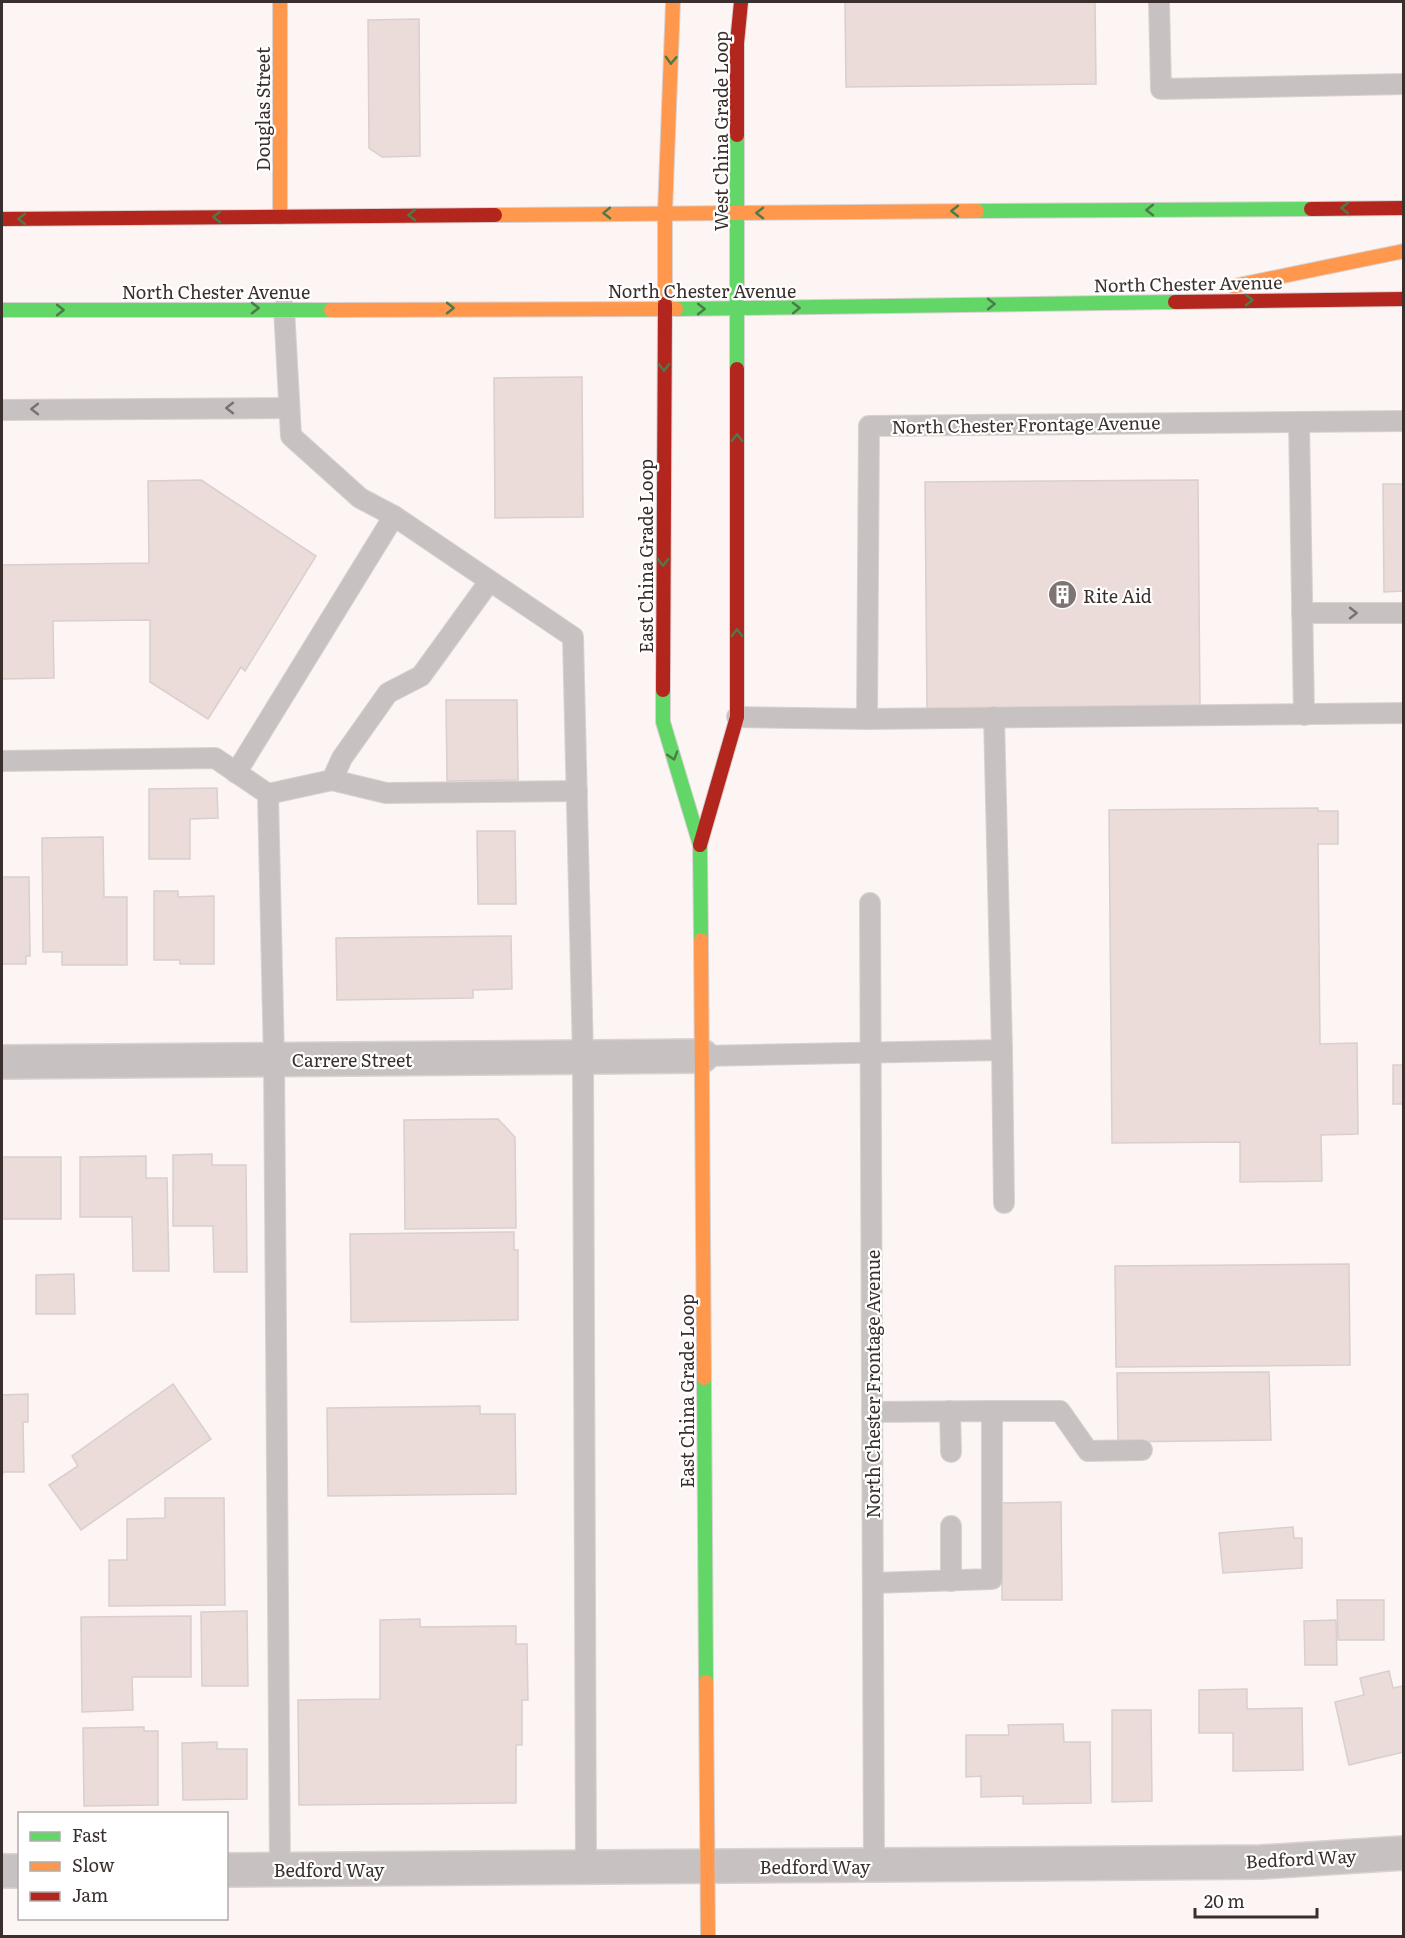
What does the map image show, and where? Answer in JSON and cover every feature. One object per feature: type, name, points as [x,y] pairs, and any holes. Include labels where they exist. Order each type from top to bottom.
[{"type":"main road","name":"Douglas Street","points":[[280,2],[280,217]]},
{"type":"main road","points":[[665,212],[673,2]]},
{"type":"main road","name":"West China Grade Loop","points":[[737,261],[737,43],[741,2]]},
{"type":"main road","points":[[2,219],[1404,208]]},
{"type":"main road","name":"East China Grade Loop","points":[[665,212],[663,722],[700,845],[708,1936]]},
{"type":"main road","points":[[1162,301],[1404,251]]},
{"type":"main road","name":"East China Grade Loop","points":[[700,845],[737,717],[737,261]]},
{"type":"main road","name":"North Chester Avenue","points":[[2,310],[737,309],[1404,299]]},
{"type":"street","name":"Carrere Street","points":[[2,1062],[702,1056]]},
{"type":"street","name":"Bedford Way","points":[[228,1870],[1260,1862],[1404,1853]]},
{"type":"street","points":[[2,1871],[18,1871]]},
{"type":"lane","points":[[1159,2],[1161,89],[1404,84]]},
{"type":"lane","points":[[284,308],[291,436],[360,498],[394,516],[573,637],[583,1057],[586,1867]]},
{"type":"lane","points":[[2,410],[289,408]]},
{"type":"lane","name":"North Chester Frontage Avenue","points":[[867,718],[869,426],[1404,421]]},
{"type":"lane","points":[[1299,422],[1304,715]]},
{"type":"lane","points":[[236,773],[394,516]]},
{"type":"lane","points":[[332,780],[342,758],[388,693],[421,676],[489,582]]},
{"type":"lane","points":[[1302,613],[1404,613]]},
{"type":"lane","points":[[737,717],[1404,713]]},
{"type":"lane","points":[[994,717],[1004,1203]]},
{"type":"lane","points":[[2,761],[215,758],[268,794],[332,780],[386,793],[577,791]]},
{"type":"lane","points":[[268,794],[274,1059],[280,1869]]},
{"type":"lane","name":"North Chester Frontage Avenue","points":[[870,903],[874,1866]]},
{"type":"lane","points":[[702,1056],[1002,1050]]},
{"type":"lane","points":[[872,1412],[1060,1411],[1088,1451],[1142,1450]]},
{"type":"lane","points":[[950,1412],[951,1452]]},
{"type":"lane","points":[[873,1583],[992,1579],[992,1412]]},
{"type":"lane","points":[[951,1526],[951,1581]]},
{"type":"building","points":[[845,2],[1095,2],[1096,84],[846,87]]},
{"type":"building","points":[[419,19],[420,156],[382,157],[369,148],[368,20]]},
{"type":"building","points":[[582,377],[583,517],[495,518],[494,378]]},
{"type":"building","points":[[201,480],[316,556],[245,671],[241,667],[208,719],[150,682],[150,620],[53,621],[54,678],[2,679],[2,565],[149,563],[148,481]]},
{"type":"building","name":"Rite Aid","points":[[1198,480],[1200,707],[927,710],[925,482]]},
{"type":"building","points":[[1383,484],[1404,484],[1404,591],[1384,592]]},
{"type":"building","points":[[446,700],[517,700],[518,780],[447,781]]},
{"type":"building","points":[[217,788],[218,818],[190,819],[190,859],[149,859],[149,789]]},
{"type":"building","points":[[1318,808],[1318,811],[1338,811],[1338,844],[1318,844],[1320,1044],[1357,1043],[1358,1134],[1321,1135],[1322,1181],[1240,1182],[1240,1142],[1112,1143],[1109,810]]},
{"type":"building","points":[[477,831],[515,831],[516,904],[478,904]]},
{"type":"building","points":[[103,837],[104,897],[127,897],[127,965],[62,965],[62,952],[43,952],[42,838]]},
{"type":"building","points":[[2,877],[29,877],[30,956],[26,956],[26,964],[2,964]]},
{"type":"building","points":[[154,891],[178,891],[178,897],[214,896],[214,964],[180,964],[180,960],[154,960]]},
{"type":"building","points":[[511,936],[512,989],[473,990],[473,998],[337,1000],[336,938]]},
{"type":"building","points":[[1393,1065],[1404,1065],[1404,1104],[1393,1104]]},
{"type":"building","points":[[498,1119],[515,1137],[516,1228],[405,1229],[404,1120]]},
{"type":"building","points":[[212,1154],[212,1165],[246,1165],[247,1272],[214,1272],[213,1226],[173,1226],[173,1155]]},
{"type":"building","points":[[146,1156],[146,1178],[167,1178],[169,1271],[133,1271],[132,1217],[80,1217],[80,1157]]},
{"type":"building","points":[[2,1157],[61,1157],[61,1219],[2,1219]]},
{"type":"building","points":[[514,1232],[514,1250],[518,1250],[518,1320],[351,1322],[350,1234]]},
{"type":"building","points":[[1349,1264],[1350,1365],[1116,1367],[1115,1266]]},
{"type":"building","points":[[74,1274],[75,1314],[36,1314],[36,1275]]},
{"type":"building","points":[[1269,1372],[1271,1440],[1118,1442],[1117,1373]]},
{"type":"building","points":[[173,1384],[211,1439],[81,1530],[49,1485],[78,1466],[72,1456]]},
{"type":"building","points":[[28,1394],[28,1422],[23,1422],[24,1472],[3,1472],[2,1478],[2,1395]]},
{"type":"building","points":[[480,1406],[480,1414],[515,1414],[516,1494],[328,1496],[327,1408]]},
{"type":"building","points":[[165,1498],[224,1498],[225,1605],[109,1606],[109,1560],[127,1560],[127,1519],[165,1518]]},
{"type":"building","points":[[1061,1502],[1062,1600],[1002,1600],[1002,1503]]},
{"type":"building","points":[[1293,1527],[1294,1538],[1302,1538],[1302,1568],[1223,1573],[1219,1533]]},
{"type":"building","points":[[1337,1600],[1384,1600],[1384,1640],[1338,1640]]},
{"type":"building","points":[[247,1611],[248,1686],[202,1686],[201,1612]]},
{"type":"building","points":[[191,1616],[191,1677],[132,1677],[133,1710],[82,1712],[81,1617]]},
{"type":"building","points":[[420,1619],[420,1627],[516,1626],[516,1644],[527,1644],[528,1700],[522,1700],[522,1745],[516,1745],[516,1803],[299,1805],[298,1700],[380,1699],[380,1620]]},
{"type":"building","points":[[1336,1620],[1337,1665],[1305,1665],[1304,1621]]},
{"type":"building","points":[[1389,1671],[1393,1688],[1404,1686],[1404,1752],[1349,1765],[1335,1702],[1364,1695],[1360,1678]]},
{"type":"building","points":[[1247,1689],[1247,1709],[1302,1708],[1303,1770],[1233,1771],[1233,1733],[1199,1733],[1199,1690]]},
{"type":"building","points":[[1112,1710],[1151,1710],[1152,1801],[1112,1802]]},
{"type":"building","points":[[1063,1724],[1064,1742],[1090,1742],[1091,1803],[1023,1804],[1023,1796],[981,1797],[981,1776],[966,1777],[966,1735],[1009,1735],[1008,1725]]},
{"type":"building","points":[[144,1727],[144,1731],[158,1731],[158,1805],[84,1806],[83,1728]]},
{"type":"building","points":[[217,1742],[217,1749],[247,1749],[247,1799],[183,1800],[182,1743]]},
{"type":"traffic: fast","points":[[737,135],[737,369]]},
{"type":"traffic: fast","points":[[977,211],[1311,209]]},
{"type":"traffic: fast","points":[[676,309],[1175,302]]},
{"type":"traffic: fast","points":[[2,310],[331,310]]},
{"type":"traffic: fast","points":[[663,690],[663,722],[700,845],[701,940]]},
{"type":"traffic: fast","points":[[704,1378],[706,1682]]},
{"type":"traffic: slow","points":[[280,2],[280,217]]},
{"type":"traffic: slow","points":[[665,304],[665,212],[673,2]]},
{"type":"traffic: slow","points":[[495,215],[977,211]]},
{"type":"traffic: slow","points":[[1234,286],[1404,251]]},
{"type":"traffic: slow","points":[[331,310],[676,309]]},
{"type":"traffic: slow","points":[[701,940],[704,1378]]},
{"type":"traffic: slow","points":[[706,1682],[708,1936]]},
{"type":"traffic: jam","points":[[737,135],[737,43],[741,2]]},
{"type":"traffic: jam","points":[[1311,209],[1404,208]]},
{"type":"traffic: jam","points":[[2,219],[495,215]]},
{"type":"traffic: jam","points":[[1175,302],[1404,299]]},
{"type":"traffic: jam","points":[[663,690],[665,304]]},
{"type":"traffic: jam","points":[[700,845],[737,717],[737,369]]},
{"type":"place","name":"Rite Aid","points":[[1062,595]]}]
